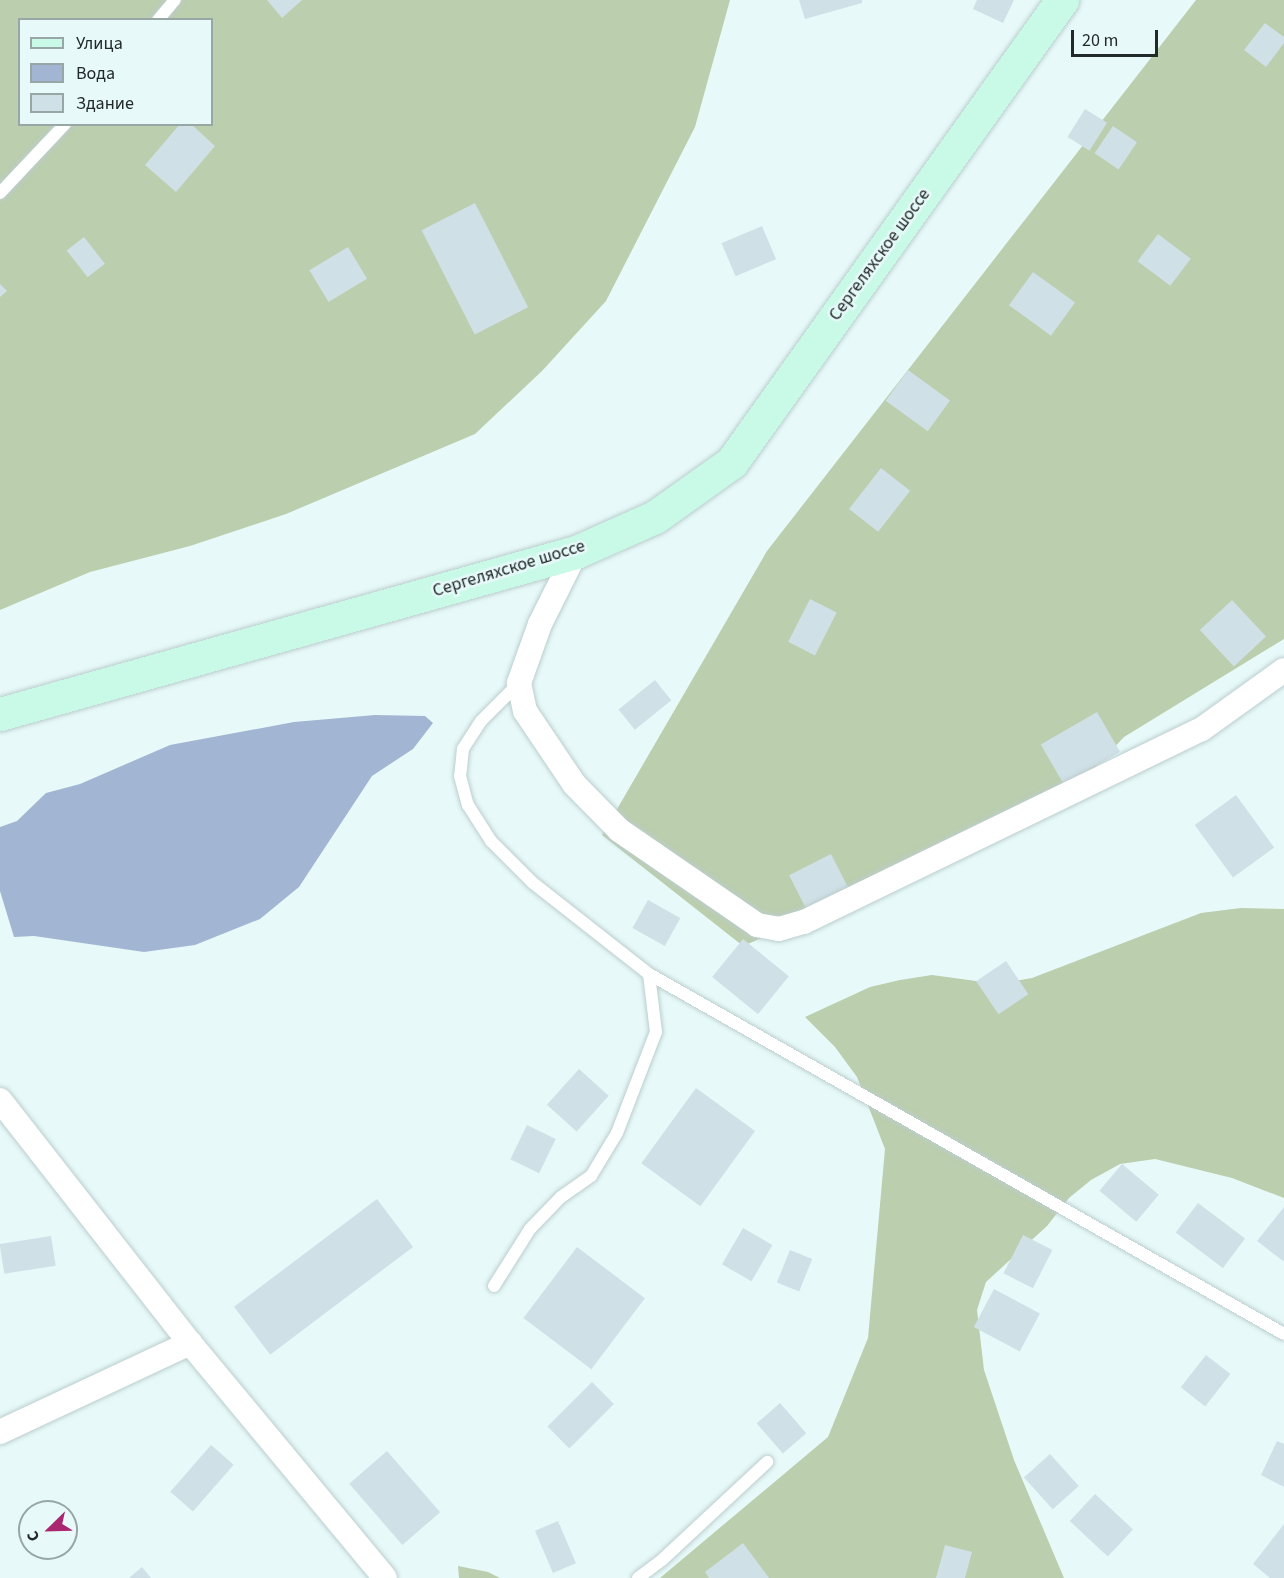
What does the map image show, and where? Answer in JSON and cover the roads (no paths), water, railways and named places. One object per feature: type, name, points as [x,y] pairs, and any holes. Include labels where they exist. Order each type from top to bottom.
[{"type":"main road","name":"Сергеляхское шоссе","points":[[0,714],[576,552],[655,517],[732,462],[1062,0]]},
{"type":"street","points":[[576,552],[540,624],[519,683],[525,711],[574,784],[619,830],[757,925],[779,929],[815,917],[1202,729],[1284,670]]},
{"type":"street","points":[[0,1100],[190,1342],[385,1578]]},
{"type":"street","points":[[0,1432],[190,1342]]},
{"type":"lane","points":[[160,18],[175,0]]},
{"type":"lane","points":[[0,193],[63,126]]},
{"type":"lane","points":[[519,683],[481,721],[463,749],[460,776],[468,805],[491,841],[533,883],[649,974],[1284,1334]]},
{"type":"lane","points":[[494,1286],[530,1229],[561,1197],[591,1176],[616,1133],[656,1032],[649,974]]},
{"type":"lane","points":[[638,1578],[662,1560],[766,1462]]},
{"type":"water","points":[[375,715],[425,716],[433,723],[413,749],[372,776],[299,887],[260,919],[195,945],[144,952],[34,936],[14,937],[0,891],[0,827],[17,821],[46,793],[80,784],[170,745],[294,722]]}]
